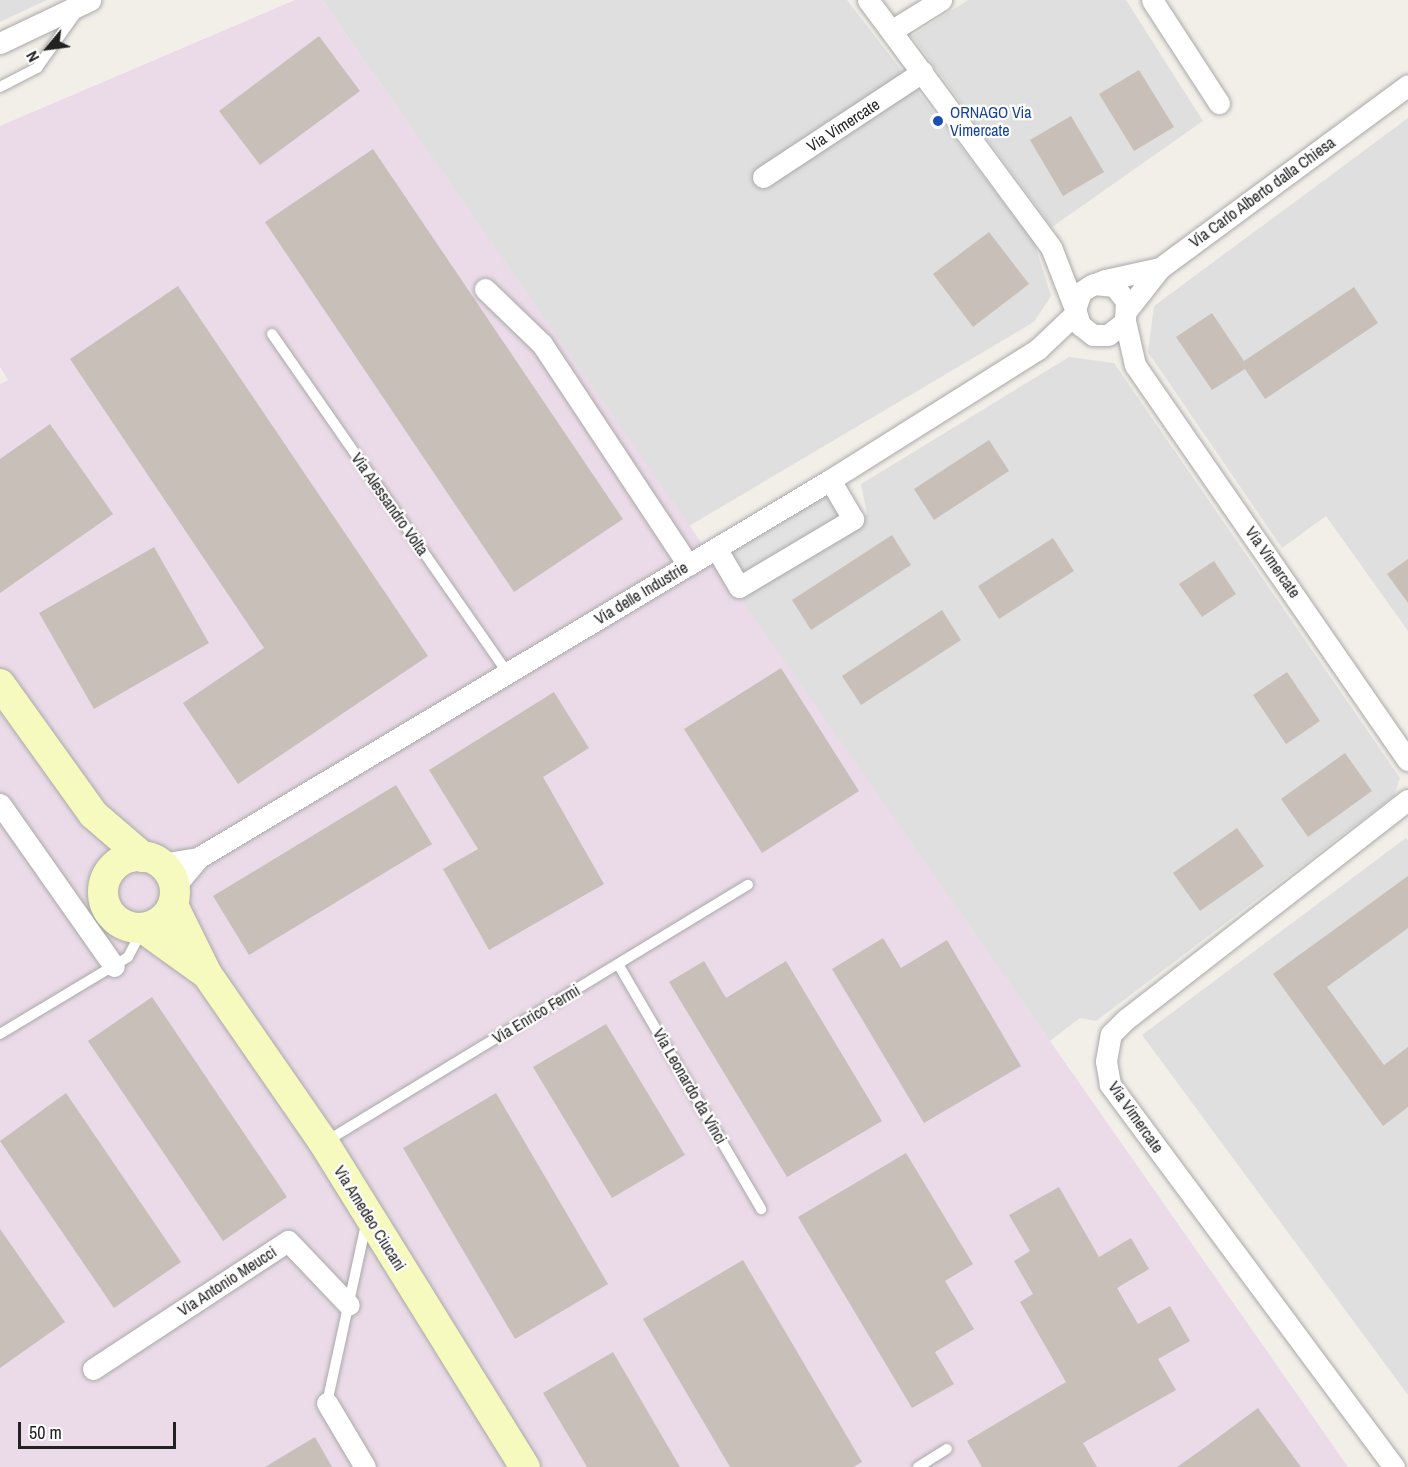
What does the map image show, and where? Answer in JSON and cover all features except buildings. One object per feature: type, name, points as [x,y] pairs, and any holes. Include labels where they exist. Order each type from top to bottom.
[{"type":"main road","name":"Via Amedeo Ciucani","points":[[0,684],[93,814],[163,878],[207,974],[324,1143],[525,1467]]},
{"type":"main road","name":"Via Amedeo Ciucani","points":[[93,814],[108,875],[104,894],[110,912],[125,925],[143,928],[207,974]]},
{"type":"main road","points":[[108,875],[123,861],[163,878],[159,922],[143,928]]},
{"type":"street","points":[[868,0],[1051,247],[1084,330],[1098,336],[1114,333],[1126,315],[1118,289],[1094,284]]},
{"type":"street","points":[[891,31],[941,0]]},
{"type":"street","points":[[1152,0],[1219,103]]},
{"type":"street","points":[[0,43],[86,2]]},
{"type":"street","name":"Via Vimercate","points":[[763,177],[922,72]]},
{"type":"street","name":"Via Carlo Alberto dalla Chiesa","points":[[1126,315],[1160,268],[1408,85]]},
{"type":"street","points":[[1075,312],[1081,292],[1094,284],[1160,268]]},
{"type":"street","points":[[485,290],[542,344],[688,565]]},
{"type":"street","name":"Via delle Industrie","points":[[163,878],[830,480],[1038,349],[1075,312]]},
{"type":"street","name":"Via Vimercate","points":[[1126,315],[1135,365]]},
{"type":"street","name":"Via Vimercate","points":[[1098,336],[1135,365],[1408,760]]},
{"type":"street","points":[[716,548],[739,587],[843,525],[853,519],[830,480]]},
{"type":"street","points":[[0,804],[114,966]]},
{"type":"street","name":"Via Vimercate","points":[[1394,1467],[1110,1084],[1106,1061],[1111,1034],[1125,1020],[1405,809]]},
{"type":"street","name":"Via Antonio Meucci","points":[[93,1369],[288,1241],[349,1305]]},
{"type":"street","points":[[327,1404],[365,1467]]},
{"type":"lane","points":[[0,87],[37,68],[86,2]]},
{"type":"lane","name":"Via Alessandro Volta","points":[[272,334],[508,673]]},
{"type":"lane","name":"Via Enrico Fermi","points":[[324,1143],[748,885]]},
{"type":"lane","points":[[0,1034],[134,952],[143,928]]},
{"type":"lane","name":"Via Leonardo da Vinci","points":[[618,964],[761,1209]]},
{"type":"lane","points":[[327,1404],[368,1215]]},
{"type":"lane","points":[[918,1467],[947,1449]]},
{"type":"shaded area","points":[[0,0],[47,0],[0,22]]},
{"type":"shaded area","points":[[295,0],[322,0],[1348,1467],[0,1467],[0,384],[8,380],[0,367],[0,126]]},
{"type":"shaded area","points":[[322,0],[847,0],[1034,242],[1051,296],[1034,322],[689,526]]},
{"type":"shaded area","points":[[968,0],[1126,0],[1203,121],[1052,227],[912,36]]},
{"type":"shaded area","points":[[1408,118],[1408,631],[1326,516],[1282,548],[1148,352],[1154,306]]},
{"type":"shaded area","points":[[1069,357],[1114,363],[1400,778],[1394,796],[1096,1021],[1080,1018],[1050,1041],[739,598],[867,514],[861,484]]},
{"type":"shaded area","points":[[835,488],[853,519],[739,587],[721,558]]},
{"type":"shaded area","points":[[1406,838],[1408,840],[1408,1395],[1142,1035]]},
{"type":"place","name":"ORNAGO Via Vimercate","points":[[938,121]]}]
